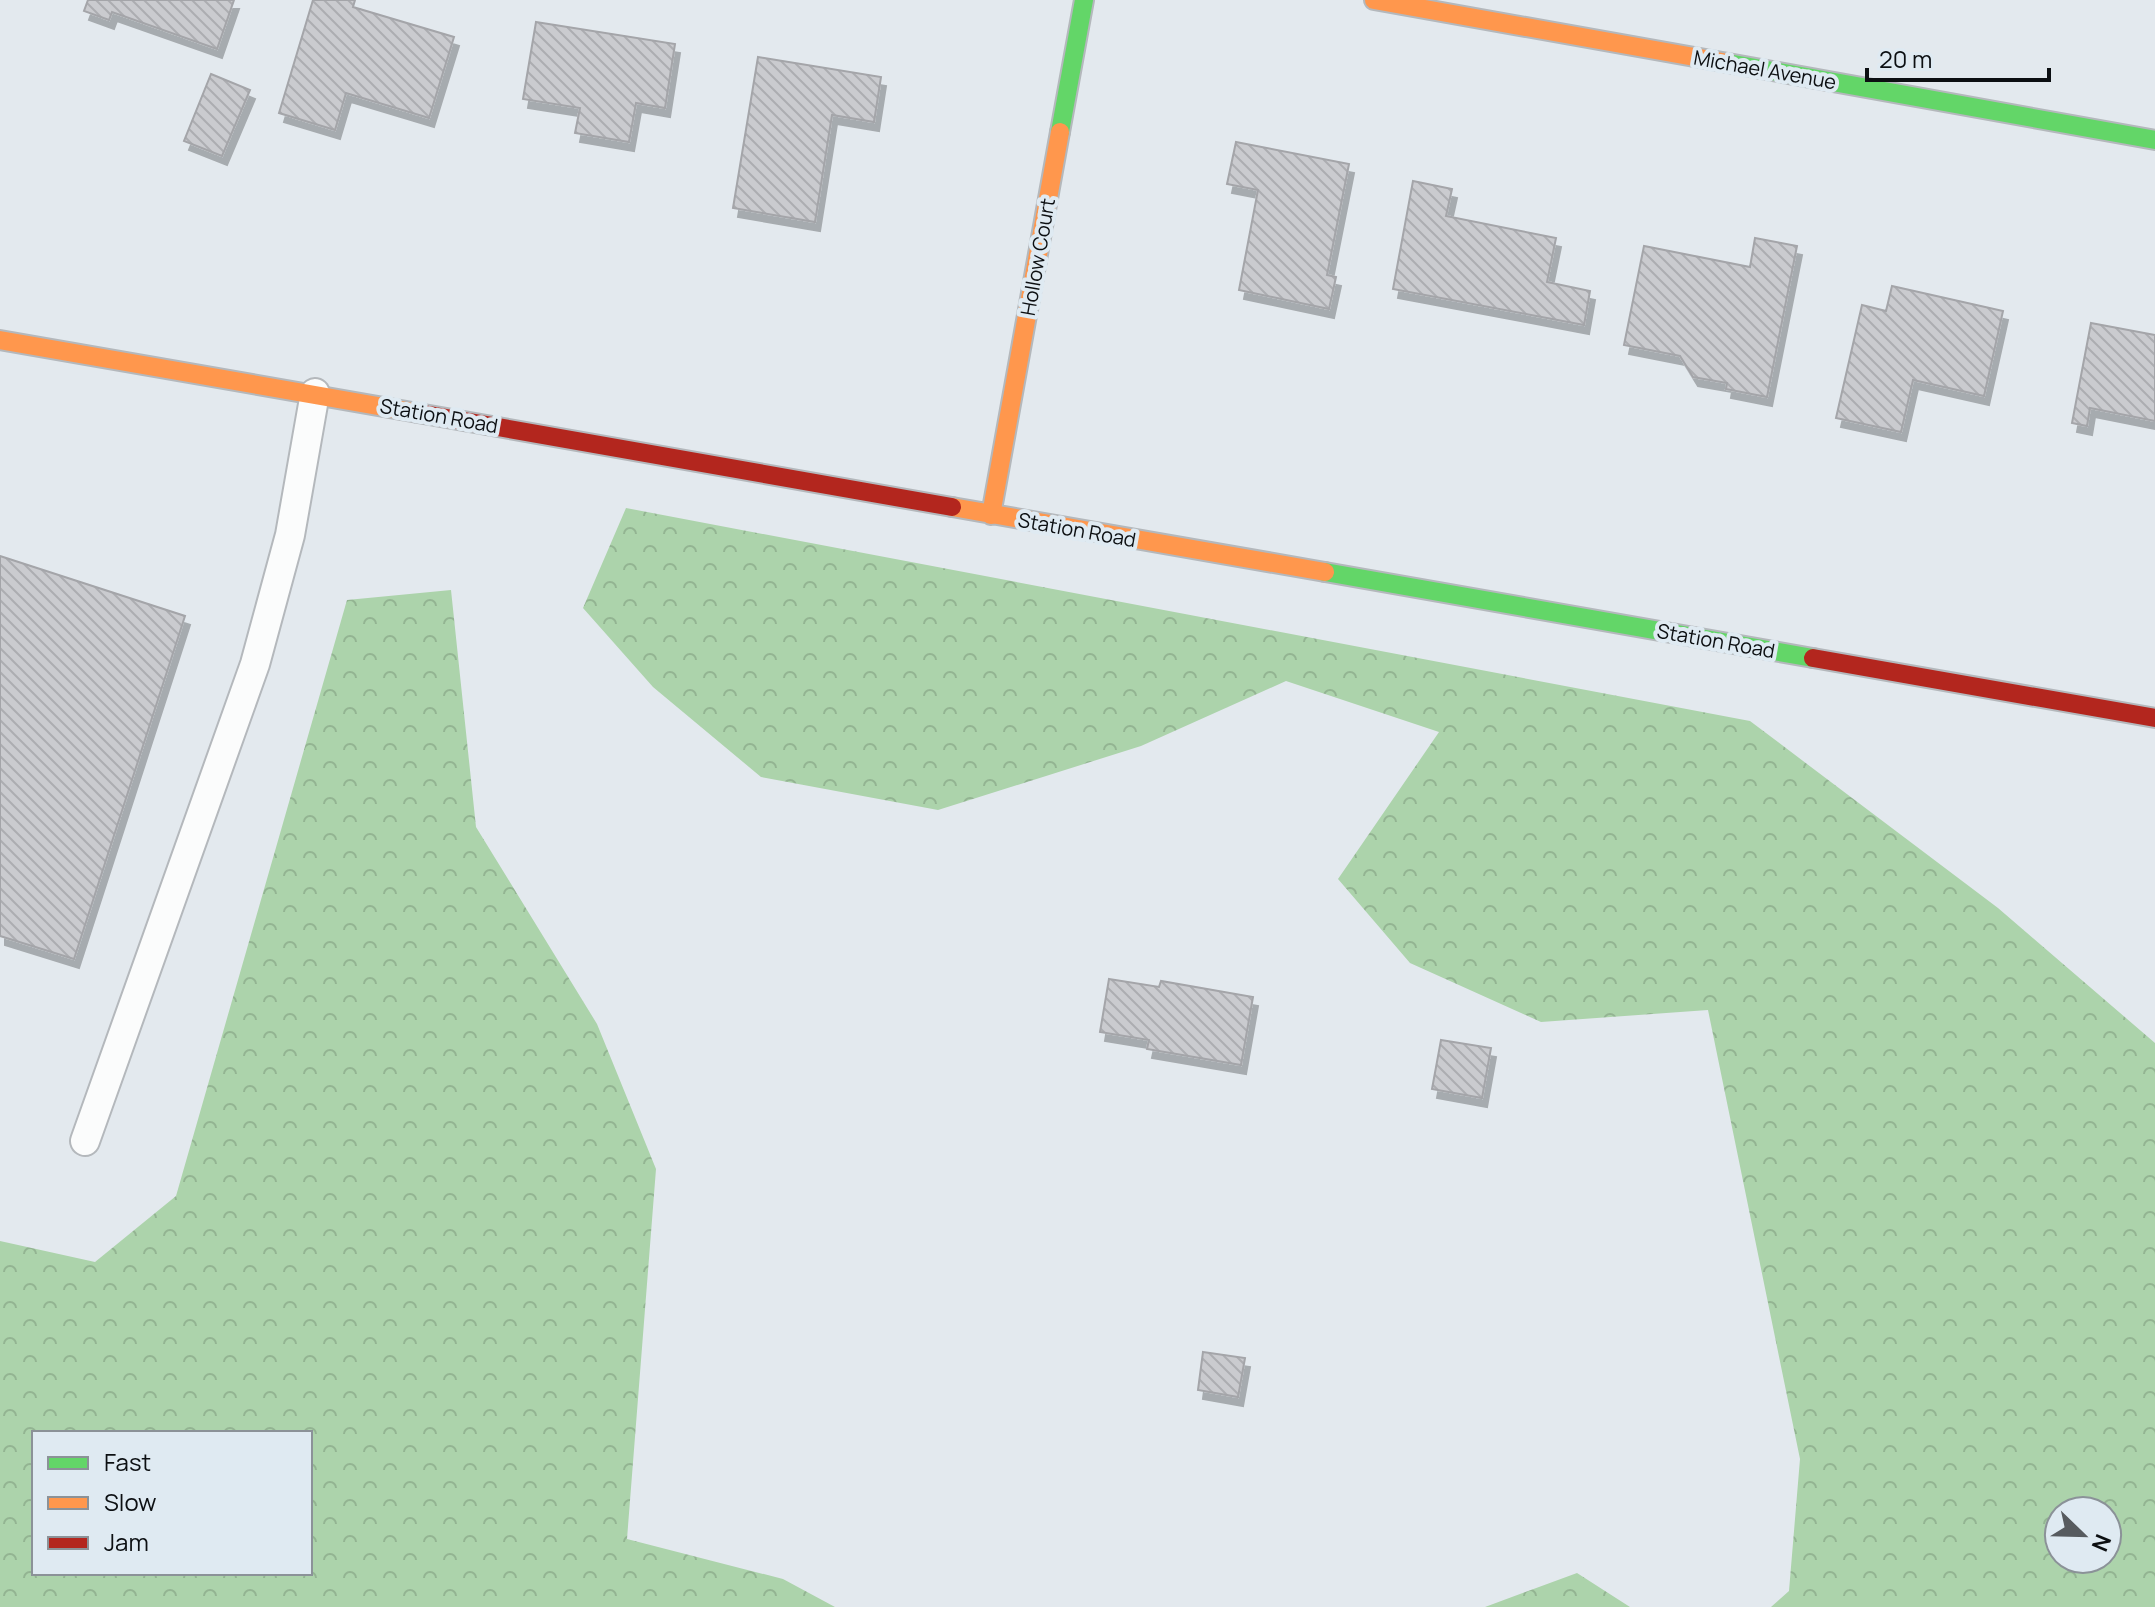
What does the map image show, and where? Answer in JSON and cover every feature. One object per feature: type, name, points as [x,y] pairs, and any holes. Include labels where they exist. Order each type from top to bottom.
[{"type":"main road","name":"Hollow Court","points":[[991,515],[1084,0]]},
{"type":"main road","name":"Michael Avenue","points":[[1374,0],[2155,140]]},
{"type":"main road","name":"Station Road","points":[[0,340],[2155,718]]},
{"type":"lane","points":[[85,1141],[255,664],[290,535],[315,393]]},
{"type":"green space","points":[[626,508],[1750,721],[1998,908],[2155,1043],[2155,1607],[1771,1607],[1789,1591],[1800,1459],[1708,1010],[1541,1022],[1410,963],[1338,879],[1439,732],[1286,681],[1141,746],[938,810],[761,777],[653,687],[583,608]]},
{"type":"green space","points":[[451,590],[476,827],[597,1024],[656,1169],[627,1539],[783,1579],[835,1607],[0,1607],[0,1241],[95,1262],[176,1196],[347,600]]},
{"type":"green space","points":[[1577,1573],[1630,1607],[1485,1607]]},
{"type":"building","points":[[88,0],[234,0],[217,49],[112,12],[109,20],[84,11]]},
{"type":"building","points":[[313,0],[355,0],[353,7],[454,37],[429,118],[346,93],[335,130],[279,113]]},
{"type":"building","points":[[536,22],[675,44],[665,108],[636,103],[629,142],[575,133],[580,108],[523,99]]},
{"type":"building","points":[[758,57],[881,77],[874,122],[832,115],[815,222],[733,208]]},
{"type":"building","points":[[211,74],[250,90],[222,156],[184,141]]},
{"type":"building","points":[[1236,142],[1349,164],[1327,275],[1336,277],[1329,309],[1239,290],[1258,190],[1227,184]]},
{"type":"building","points":[[1413,181],[1452,189],[1446,216],[1556,238],[1547,282],[1590,291],[1584,325],[1393,289]]},
{"type":"building","points":[[1755,238],[1797,246],[1767,397],[1726,389],[1727,383],[1693,377],[1680,356],[1624,345],[1644,246],[1750,267]]},
{"type":"building","points":[[1892,286],[2003,311],[1984,396],[1913,380],[1901,432],[1836,418],[1862,305],[1886,311]]},
{"type":"building","points":[[2091,323],[2155,335],[2155,421],[2090,408],[2087,426],[2072,423]]},
{"type":"building","points":[[0,556],[185,616],[74,959],[0,936]]},
{"type":"building","points":[[1109,979],[1159,987],[1161,981],[1253,997],[1241,1065],[1147,1049],[1149,1040],[1100,1032]]},
{"type":"building","points":[[1441,1040],[1491,1048],[1482,1098],[1432,1089]]},
{"type":"building","points":[[1203,1352],[1245,1358],[1238,1397],[1198,1390]]},
{"type":"traffic: fast","points":[[1060,132],[1084,0]]},
{"type":"traffic: fast","points":[[1728,63],[2155,140]]},
{"type":"traffic: fast","points":[[1325,572],[1813,658]]},
{"type":"traffic: slow","points":[[1374,0],[1728,63]]},
{"type":"traffic: slow","points":[[991,515],[1060,132]]},
{"type":"traffic: slow","points":[[0,340],[418,413]]},
{"type":"traffic: slow","points":[[952,507],[1325,572]]},
{"type":"traffic: jam","points":[[418,413],[952,507]]},
{"type":"traffic: jam","points":[[1813,658],[2155,718]]}]
